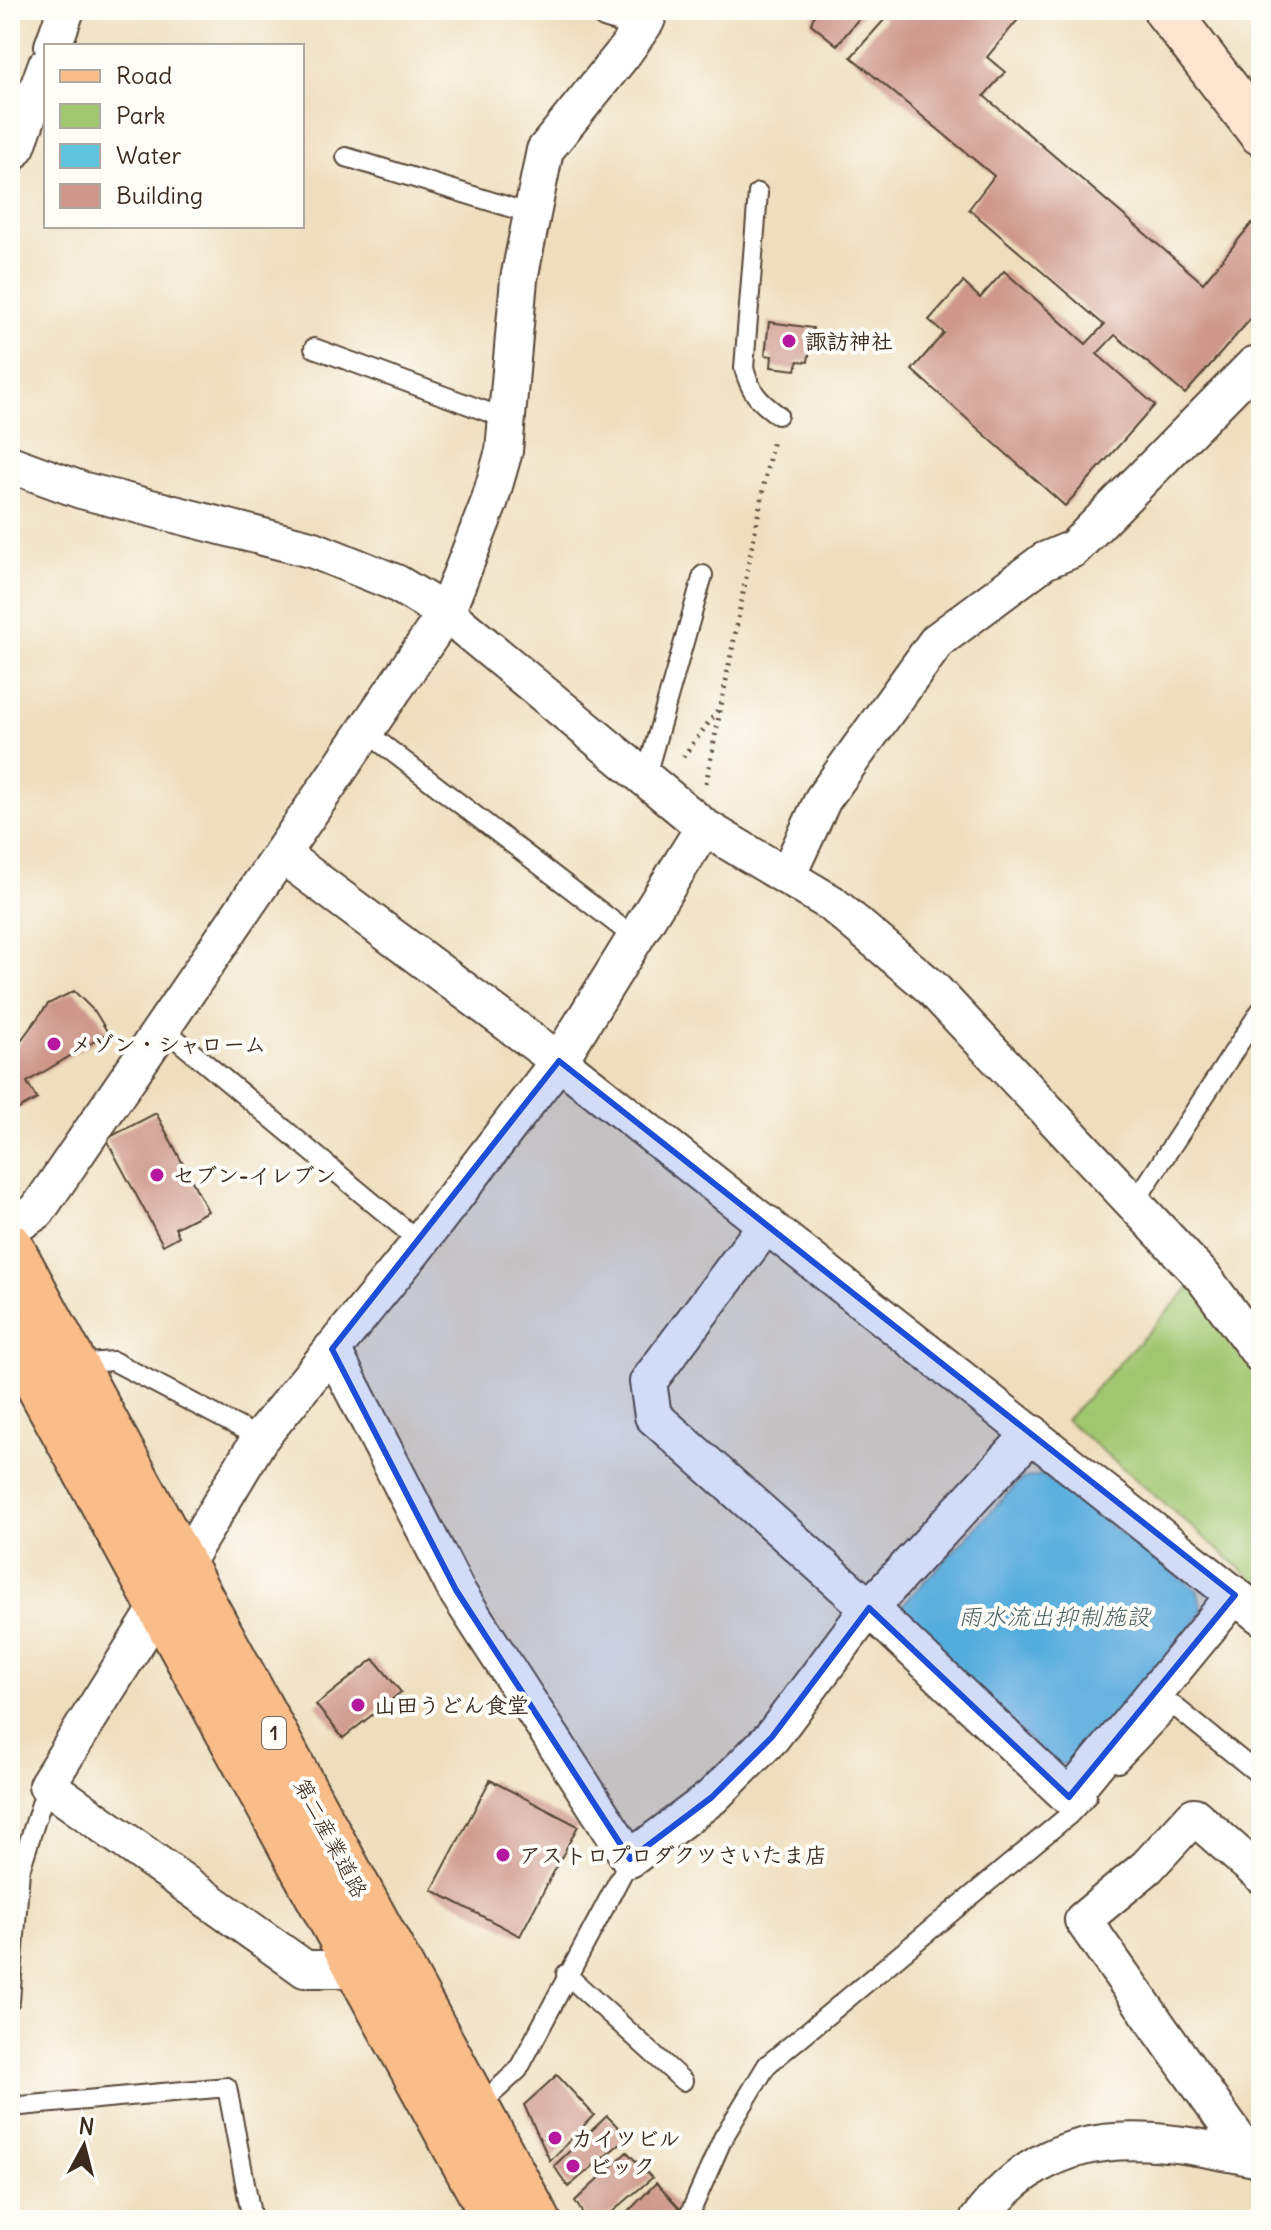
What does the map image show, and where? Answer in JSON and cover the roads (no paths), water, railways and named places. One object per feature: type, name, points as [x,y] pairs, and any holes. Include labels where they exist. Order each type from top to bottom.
[{"type":"main road","name":"第二産業道路","points":[[10,1245],[538,2220]]},
{"type":"main road","name":"第二産業道路","points":[[10,1334],[495,2220]]},
{"type":"street","points":[[54,44],[66,10]]},
{"type":"street","points":[[10,1229],[37,1211],[446,613],[489,503],[504,451],[519,279],[545,150],[648,16],[608,10]]},
{"type":"street","points":[[1166,10],[1250,113]]},
{"type":"street","points":[[10,155],[17,146],[44,72]]},
{"type":"street","points":[[787,876],[823,799],[937,641],[1044,561],[1073,549],[1254,365],[1261,371]]},
{"type":"street","points":[[10,464],[81,490],[314,550],[396,583],[446,613],[701,825],[831,903],[931,987],[1257,1338]]},
{"type":"street","points":[[183,1566],[260,1438],[420,1242],[559,1061],[701,825]]},
{"type":"street","points":[[281,854],[559,1061],[767,1224],[1032,1433],[1248,1605],[1069,1797],[869,1608],[653,1416],[648,1382],[767,1224]]},
{"type":"street","points":[[332,1349],[456,1590],[630,1859],[712,1797],[772,1737],[869,1608],[1032,1433]]},
{"type":"street","points":[[159,1606],[47,1785],[305,1969],[356,1969]]},
{"type":"street","points":[[1256,2158],[1083,1920],[1147,1867],[1194,1816],[1261,1875]]},
{"type":"street","points":[[978,2220],[1002,2189],[1061,2152],[1133,2138],[1197,2145],[1256,2158]]},
{"type":"lane","points":[[346,157],[532,214]]},
{"type":"lane","points":[[758,193],[744,368],[758,401],[778,415]]},
{"type":"lane","points":[[314,348],[507,419]]},
{"type":"lane","points":[[652,784],[703,575]]},
{"type":"lane","points":[[365,731],[635,938]]},
{"type":"lane","points":[[1133,1205],[1259,1008],[1261,1010]]},
{"type":"lane","points":[[163,1028],[420,1242]]},
{"type":"lane","points":[[75,1364],[113,1361],[260,1438]]},
{"type":"lane","points":[[687,2220],[723,2138],[767,2065],[1069,1815],[1173,1705],[1261,1776]]},
{"type":"lane","points":[[10,2001],[20,1870],[47,1785]]},
{"type":"lane","points":[[477,2108],[518,2070],[566,1974],[630,1859]]},
{"type":"lane","points":[[566,1974],[683,2081]]},
{"type":"lane","points":[[10,2107],[227,2087],[252,2220]]},
{"type":"water","name":"雨水流出抑制施設","points":[[1042,1475],[1198,1591],[1202,1613],[1079,1763],[1055,1764],[905,1624],[903,1604],[1022,1479]]},
{"type":"place","name":"諏訪神社","points":[[789,341]]},
{"type":"place","name":"メゾン・シャローム","points":[[54,1044]]},
{"type":"place","name":"セブン-イレブン","points":[[157,1175]]},
{"type":"place","name":"山田うどん食堂","points":[[358,1705]]},
{"type":"place","name":"アストロプロダクツさいたま店","points":[[503,1855]]},
{"type":"place","name":"カイツビル","points":[[555,2138]]},
{"type":"place","name":"ビック","points":[[573,2166]]}]
